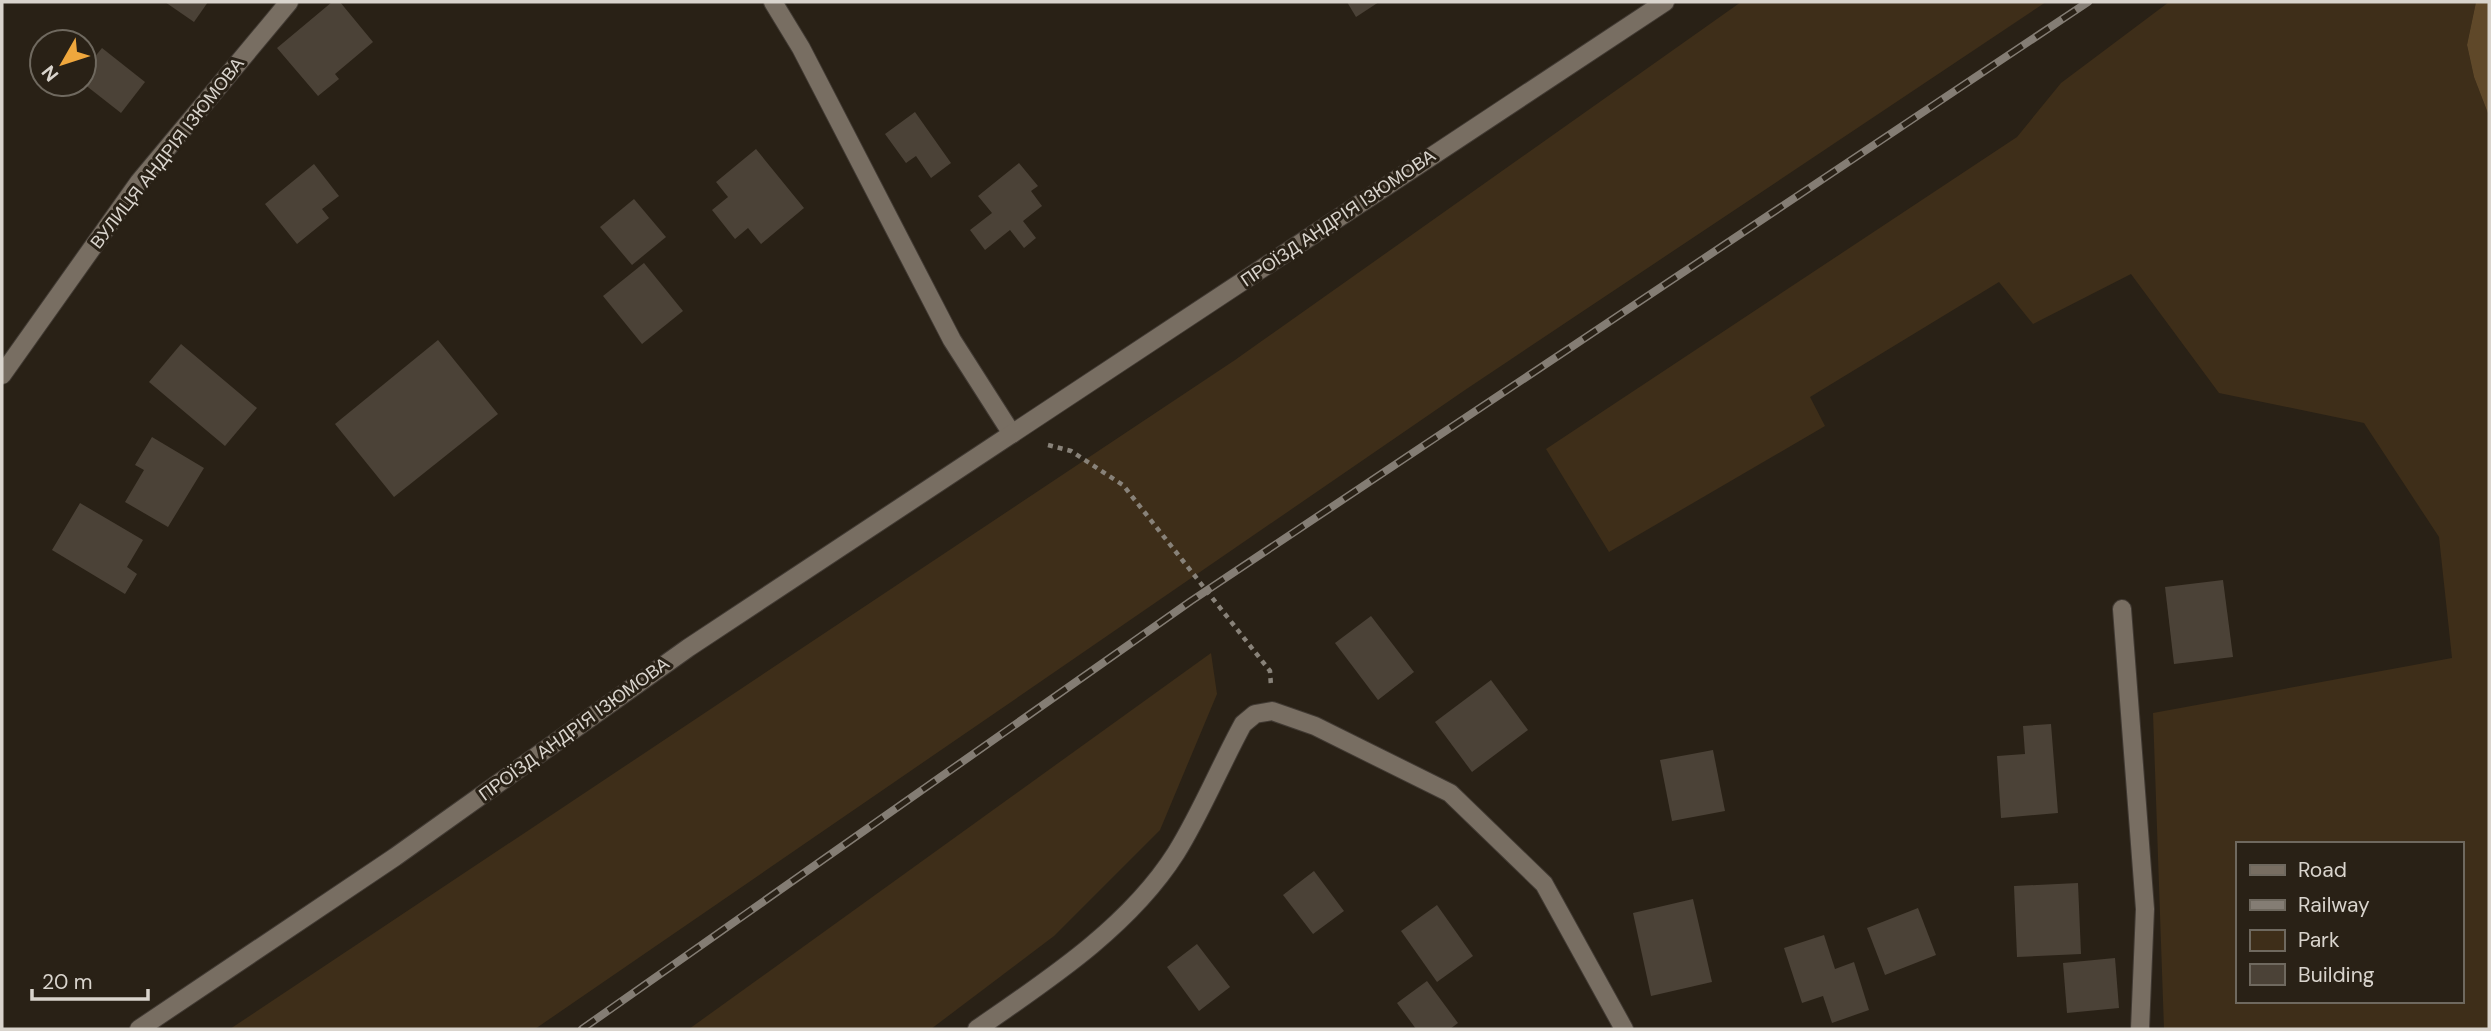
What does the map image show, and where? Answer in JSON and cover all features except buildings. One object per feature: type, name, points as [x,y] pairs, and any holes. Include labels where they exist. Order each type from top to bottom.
[{"type":"street","name":"ВУЛИЦЯ АНДРІЯ ІЗЮМОВА","points":[[2,375],[139,182],[289,2]]},
{"type":"street","points":[[773,2],[801,48],[952,340],[1012,435]]},
{"type":"street","name":"ПРОЇЗД АНДРІЯ ІЗЮМОВА","points":[[139,1029],[395,857],[688,648],[1665,2]]},
{"type":"street","points":[[2122,609],[2145,909],[2140,1029]]},
{"type":"street","points":[[977,1029],[1036,988],[1122,918],[1176,853],[1243,724],[1255,714],[1272,711],[1315,726],[1450,793],[1545,884],[1624,1029]]},
{"type":"path","points":[[1012,435],[1071,451],[1123,485],[1270,671],[1272,711]]},
{"type":"green space","points":[[1741,2],[2046,2],[1465,390],[535,1029],[230,1029],[1235,360]]},
{"type":"green space","points":[[2169,2],[2476,2],[2467,45],[2474,77],[2489,116],[2489,1029],[2164,1029],[2153,713],[2452,658],[2439,537],[2364,423],[2219,393],[2131,274],[2033,324],[1999,282],[1810,397],[1825,426],[1609,552],[1546,449],[2017,137],[2061,83]]},
{"type":"green space","points":[[1211,653],[1217,694],[1160,830],[1054,936],[931,1029],[689,1029]]},
{"type":"shaded area","points":[[2476,2],[2489,2],[2489,116],[2474,77],[2467,45]]},
{"type":"railway","points":[[582,1029],[1191,601],[2088,2]]}]
